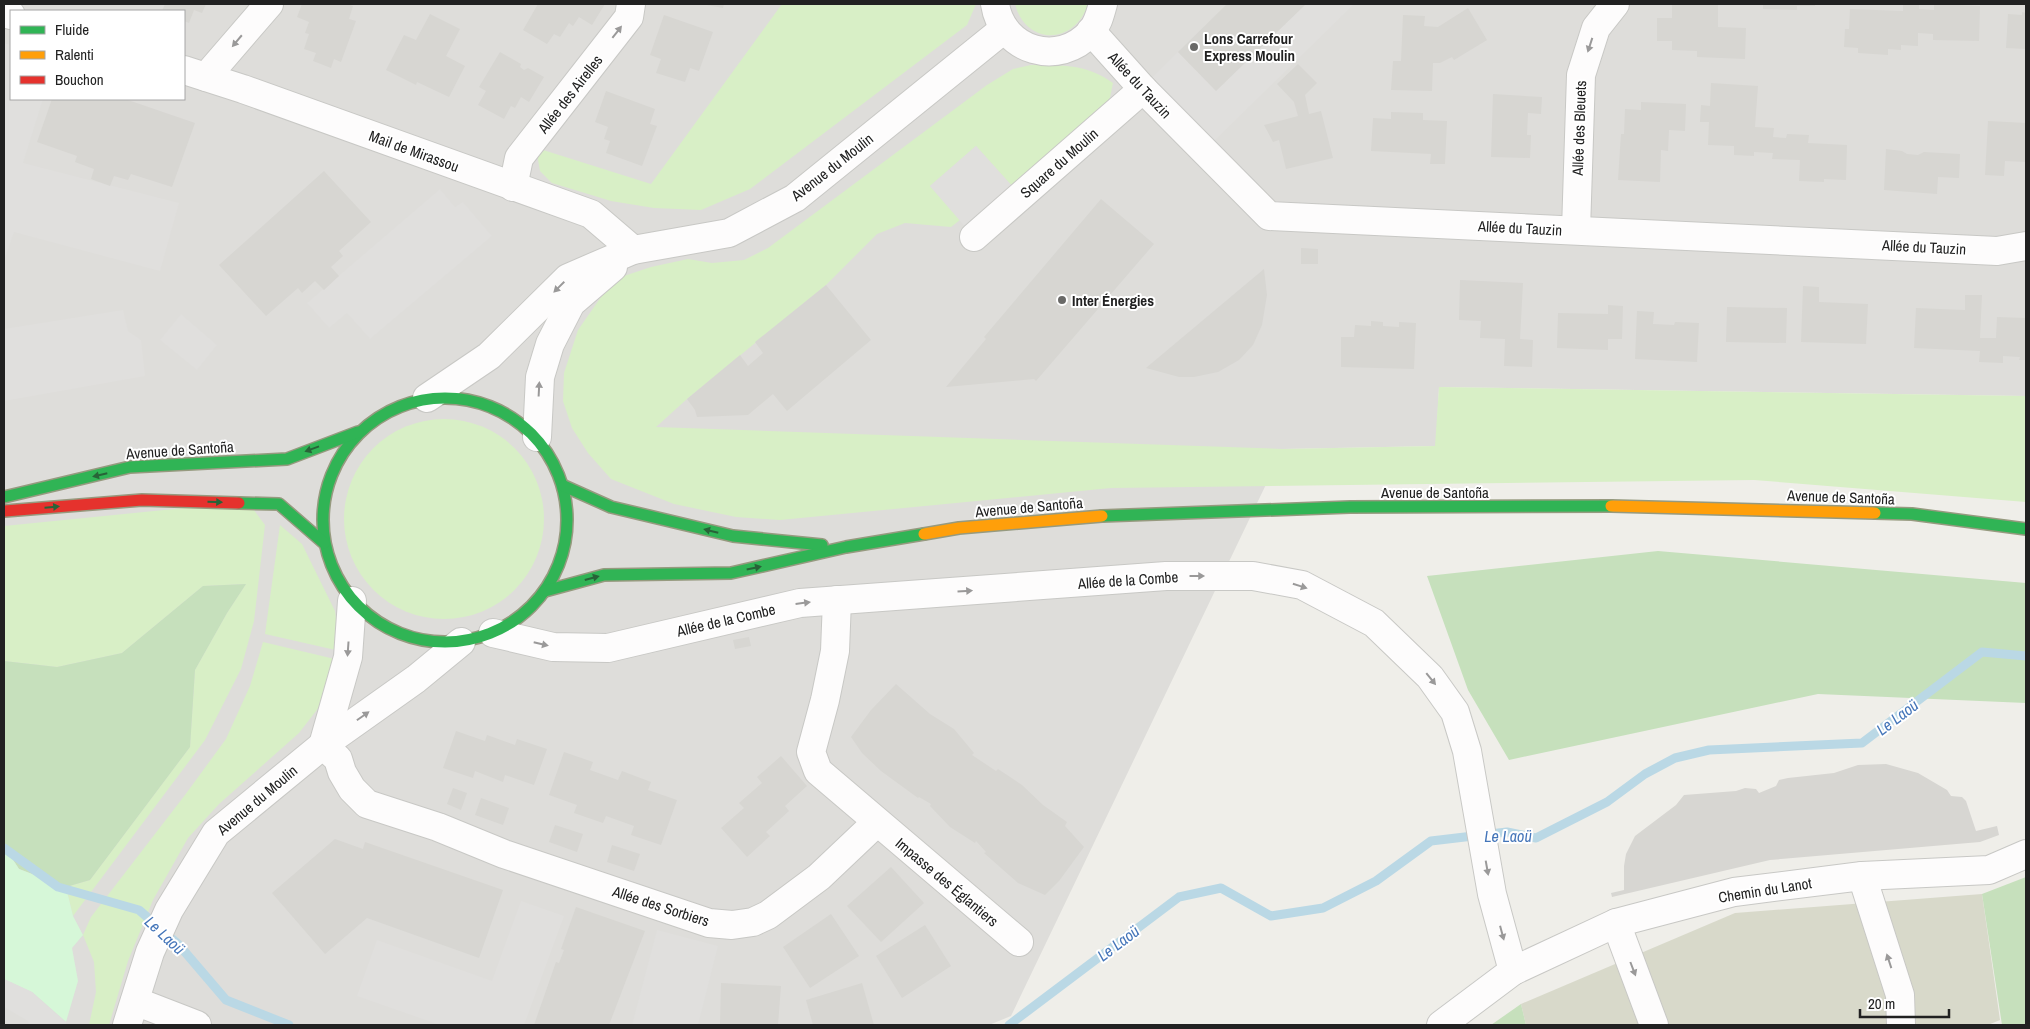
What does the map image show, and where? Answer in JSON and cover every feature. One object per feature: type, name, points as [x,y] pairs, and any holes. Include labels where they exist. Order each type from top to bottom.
[{"type":"main road","points":[[428,398],[468,399],[506,413],[537,438],[553,460],[564,486],[568,522],[562,558],[545,590],[522,615],[494,633],[461,642],[421,640],[383,626],[352,601],[334,574],[324,543],[323,503],[334,465],[358,432],[390,410],[428,398]]},
{"type":"main road","name":"Avenue de Santoña","points":[[4,497],[130,467],[287,458],[358,432]]},
{"type":"main road","name":"Avenue de Santoña","points":[[564,486],[612,507],[733,536],[846,547]]},
{"type":"main road","points":[[4,511],[142,500],[279,504],[324,543]]},
{"type":"main road","name":"Avenue de Santoña","points":[[545,590],[604,575],[731,573],[846,547],[959,528],[1090,516],[1350,507],[1639,506],[1903,514],[2026,529]]},
{"type":"street","points":[[195,74],[269,4]]},
{"type":"street","name":"Allée des Airelles","points":[[513,187],[519,158],[629,17],[631,4]]},
{"type":"street","points":[[995,4],[997,14],[1004,29],[1016,41],[1031,49],[1048,52],[1064,50],[1079,42],[1091,31],[1099,18],[1102,4]]},
{"type":"street","name":"Allée des Bleuets","points":[[1576,230],[1581,75],[1596,28],[1615,4]]},
{"type":"street","name":"Avenue du Moulin","points":[[428,398],[489,356],[568,278],[633,250],[729,233],[795,198],[1004,29]]},
{"type":"street","name":"Allée du Tauzin","points":[[1091,31],[1143,90],[1269,216],[1997,251],[2026,246]]},
{"type":"street","name":"Mail de Mirassou","points":[[195,74],[591,214],[633,250]]},
{"type":"street","name":"Square du Moulin","points":[[974,237],[1143,90]]},
{"type":"street","points":[[537,438],[540,377],[550,344],[571,303],[633,250]]},
{"type":"street","name":"Allée de la Combe","points":[[494,633],[553,647],[608,648],[800,603],[1166,576],[1252,576],[1302,585],[1374,623],[1430,677],[1455,712],[1467,751],[1492,894],[1514,971]]},
{"type":"street","points":[[837,600],[835,651],[825,700],[811,752],[818,771],[876,822]]},
{"type":"street","points":[[324,744],[348,657],[352,601]]},
{"type":"street","name":"Avenue du Moulin","points":[[131,1013],[150,952],[169,910],[216,834],[324,744],[416,679],[461,642]]},
{"type":"street","name":"Allée des Sorbiers","points":[[324,744],[338,759],[342,772],[352,788],[367,804],[438,826],[504,854],[709,922],[732,925],[753,922],[768,915],[819,877],[876,822]]},
{"type":"street","name":"Impasse des Églantiers","points":[[876,822],[1019,942]]},
{"type":"street","name":"Chemin du Lanot","points":[[1441,1025],[1514,971],[1616,923],[1734,892],[1862,876],[1989,870],[2026,854]]},
{"type":"street","points":[[1862,876],[1900,995],[1901,1025]]},
{"type":"street","points":[[1616,923],[1654,1025]]},
{"type":"street","points":[[131,1013],[198,1025]]},
{"type":"shaded area","points":[[4,4],[2026,4],[2026,396],[1439,387],[1436,446],[1283,449],[1011,1016],[989,1025],[4,1025]]},
{"type":"shaded area","points":[[1306,4],[1354,4],[1214,141],[1152,78],[1178,52],[1216,91]]},
{"type":"shaded area","points":[[4,43],[10,45],[10,100],[43,100],[23,163],[179,203],[160,271],[14,232],[4,261]]},
{"type":"shaded area","points":[[976,146],[1021,196],[974,237],[930,186]]},
{"type":"shaded area","points":[[440,189],[455,207],[463,202],[492,236],[370,339],[347,313],[329,328],[307,303]]},
{"type":"shaded area","points":[[123,310],[128,331],[141,340],[145,376],[4,401],[4,329]]},
{"type":"shaded area","points":[[181,314],[217,345],[197,370],[160,340]]},
{"type":"shaded area","points":[[1982,894],[2000,1020],[1988,1025],[1526,1025],[1521,1004],[1735,913]]},
{"type":"shaded area","points":[[521,901],[564,916],[524,1025],[440,1025],[357,996],[377,940],[492,981]]},
{"type":"shaded area","points":[[657,930],[718,946],[698,1025],[632,1025]]},
{"type":"shaded area","points":[[4,979],[32,992],[66,1022],[66,1025],[29,1025],[28,1021],[4,1007]]},
{"type":"green space","points":[[782,4],[976,4],[967,25],[750,189],[701,210],[654,208],[611,201],[552,183],[540,171],[537,154],[540,149],[651,184]]},
{"type":"green space","points":[[1015,4],[1088,4],[1082,17],[1073,27],[1062,33],[1051,35],[1040,33],[1029,27],[1021,18]]},
{"type":"green space","points":[[1031,65],[1074,67],[1094,72],[1113,83],[1108,107],[1013,187],[976,146],[930,186],[960,220],[951,227],[905,223],[877,234],[826,285],[687,399],[656,427],[1283,449],[1435,446],[1439,387],[2026,396],[2026,502],[1754,480],[1111,488],[780,520],[736,517],[674,504],[611,479],[588,453],[572,428],[563,401],[564,373],[578,330],[601,297],[621,277],[651,267],[688,259],[712,263],[744,260],[768,248],[987,85],[1013,69]]},
{"type":"green space","points":[[434,419],[454,419],[473,423],[491,431],[515,448],[527,463],[540,490],[544,519],[540,548],[527,575],[515,590],[500,602],[473,615],[454,619],[434,619],[415,615],[397,607],[373,590],[361,575],[348,548],[344,529],[344,509],[348,490],[356,472],[373,448],[388,436],[415,423]]},
{"type":"green space","points":[[194,507],[253,509],[265,525],[254,621],[241,669],[205,740],[73,916],[66,887],[90,880],[190,747],[195,670],[227,613],[246,584],[203,586],[122,653],[57,667],[4,661],[4,526]]},
{"type":"green space","points":[[280,525],[302,544],[335,611],[340,651],[265,634]]},
{"type":"green space","points":[[1658,551],[2026,583],[2026,703],[1818,694],[1509,760],[1468,690],[1427,576]]},
{"type":"green space","points":[[246,584],[227,613],[195,670],[190,747],[90,880],[66,887],[19,869],[4,846],[4,661],[57,667],[122,653],[203,586]]},
{"type":"green space","points":[[263,642],[339,660],[323,702],[299,733],[219,804],[188,838],[153,900],[128,961],[109,1025],[89,1025],[96,992],[94,962],[83,935],[91,917],[226,739],[250,686]]},
{"type":"green space","points":[[4,846],[19,869],[66,887],[73,916],[83,935],[72,948],[78,981],[66,1022],[32,992],[4,979]]},
{"type":"green space","points":[[2026,877],[2026,1025],[2002,1025],[1982,894]]},
{"type":"green space","points":[[1521,1004],[1526,1025],[1491,1025]]},
{"type":"building","points":[[165,4],[206,4],[202,13],[194,10],[189,23],[185,21],[185,10],[162,10]]},
{"type":"building","points":[[302,4],[347,4],[353,6],[349,19],[356,21],[341,62],[334,59],[331,68],[313,61],[316,53],[304,49],[309,34],[305,33],[309,22],[297,17]]},
{"type":"building","points":[[538,4],[605,4],[592,25],[579,17],[573,26],[569,23],[560,37],[554,34],[547,44],[523,30]]},
{"type":"building","points":[[701,4],[724,4],[723,8]]},
{"type":"building","points":[[1227,4],[1306,4],[1216,91],[1178,52]]},
{"type":"building","points":[[1672,4],[1718,4],[1718,27],[1746,28],[1745,59],[1697,57],[1697,51],[1672,50],[1672,41],[1657,41],[1657,18],[1672,18]]},
{"type":"building","points":[[1763,4],[1815,4],[1815,6],[1797,6],[1797,10],[1763,9]]},
{"type":"building","points":[[1903,4],[1919,4],[1919,9],[1934,10],[1934,4],[1980,6],[1979,41],[1933,40],[1933,34],[1918,33],[1918,46],[1901,45],[1901,50],[1888,49],[1888,55],[1858,53],[1858,48],[1844,47],[1845,29],[1849,29],[1850,9],[1903,11]]},
{"type":"building","points":[[1468,8],[1487,40],[1454,60],[1452,57],[1440,63],[1433,63],[1432,91],[1391,90],[1393,61],[1401,61],[1403,15],[1425,16],[1424,26],[1438,27]]},
{"type":"building","points":[[2022,12],[2026,13],[2026,49],[2006,48],[2008,14],[2022,15]]},
{"type":"building","points":[[430,14],[460,29],[446,56],[465,66],[449,97],[417,82],[416,85],[386,70],[404,35],[416,40]]},
{"type":"building","points":[[664,15],[713,32],[699,71],[690,68],[685,82],[656,73],[661,59],[650,55]]},
{"type":"building","points":[[500,52],[521,64],[520,67],[524,70],[528,68],[544,77],[529,102],[521,97],[515,108],[511,106],[504,119],[478,105],[486,91],[479,87]]},
{"type":"building","points":[[1298,64],[1317,83],[1305,95],[1309,114],[1321,111],[1333,158],[1286,169],[1279,140],[1273,142],[1264,125],[1298,116],[1294,102],[1277,84]]},
{"type":"building","points":[[1711,83],[1758,86],[1755,127],[1774,128],[1773,137],[1786,138],[1787,134],[1809,135],[1808,143],[1847,145],[1846,180],[1824,179],[1824,182],[1799,181],[1800,160],[1772,159],[1773,153],[1754,152],[1754,156],[1734,155],[1734,146],[1708,145],[1709,122],[1700,122],[1701,105],[1710,106]]},
{"type":"building","points":[[606,91],[655,109],[650,124],[657,126],[642,166],[606,153],[610,141],[604,139],[608,127],[595,122]]},
{"type":"building","points":[[1493,94],[1542,97],[1541,114],[1528,113],[1527,135],[1531,135],[1530,158],[1491,157]]},
{"type":"building","points":[[52,100],[128,100],[195,123],[172,187],[131,174],[128,180],[114,176],[110,186],[91,179],[94,169],[75,162],[77,156],[37,142]]},
{"type":"building","points":[[1641,102],[1686,104],[1685,131],[1669,130],[1668,151],[1661,150],[1660,182],[1618,180],[1621,134],[1624,134],[1625,109],[1641,110]]},
{"type":"building","points":[[1391,112],[1423,113],[1423,120],[1447,121],[1445,164],[1430,164],[1431,154],[1371,151],[1373,118],[1391,119]]},
{"type":"building","points":[[1988,121],[2026,123],[2026,162],[2005,161],[2004,176],[1985,175]]},
{"type":"building","points":[[1886,149],[1918,155],[1924,152],[1960,154],[1959,178],[1938,177],[1937,194],[1884,190]]},
{"type":"building","points":[[324,171],[371,222],[339,251],[343,256],[331,267],[339,276],[324,290],[315,281],[302,293],[298,288],[266,316],[219,265]]},
{"type":"building","points":[[1101,199],[1154,244],[1036,381],[1034,379],[946,387],[986,339],[984,337]]},
{"type":"building","points":[[1301,248],[1318,249],[1318,264],[1301,264]]},
{"type":"building","points":[[1264,269],[1267,295],[1262,325],[1253,345],[1239,360],[1218,372],[1194,377],[1179,377],[1146,368]]},
{"type":"building","points":[[1460,280],[1523,283],[1520,339],[1533,340],[1532,367],[1504,366],[1505,339],[1480,338],[1481,321],[1459,320]]},
{"type":"building","points":[[826,285],[871,340],[787,411],[773,394],[748,415],[697,417],[695,410],[687,399],[740,355],[748,366],[763,353],[755,342]]},
{"type":"building","points":[[1803,286],[1819,287],[1819,302],[1868,304],[1866,344],[1801,342]]},
{"type":"building","points":[[1965,295],[1982,295],[1980,338],[1996,338],[1997,317],[2026,318],[2026,360],[2019,360],[2020,357],[2003,356],[2003,363],[1979,362],[1980,351],[1914,348],[1916,308],[1965,310]]},
{"type":"building","points":[[1608,305],[1623,306],[1622,339],[1608,339],[1608,350],[1557,348],[1558,313],[1608,314]]},
{"type":"building","points":[[1727,307],[1787,308],[1786,343],[1726,342]]},
{"type":"building","points":[[1637,311],[1654,312],[1653,324],[1674,325],[1675,322],[1699,323],[1697,362],[1635,359]]},
{"type":"building","points":[[1371,321],[1383,322],[1383,326],[1399,327],[1399,322],[1416,323],[1414,369],[1341,367],[1341,337],[1354,337],[1355,325],[1371,326]]},
{"type":"building","points":[[749,637],[751,646],[735,649],[733,640]]},
{"type":"building","points":[[896,684],[930,714],[954,729],[974,753],[972,755],[1022,785],[1043,805],[1067,822],[1065,826],[1084,847],[1059,881],[1045,895],[1018,883],[984,853],[986,852],[976,841],[975,843],[950,827],[930,806],[931,804],[918,798],[881,771],[862,753],[851,737],[871,710]]},
{"type":"building","points":[[456,731],[485,741],[487,735],[515,745],[517,739],[547,749],[534,785],[505,775],[503,782],[475,771],[473,778],[443,768]]},
{"type":"building","points":[[564,752],[593,762],[590,770],[618,780],[622,771],[651,782],[648,790],[677,800],[661,845],[631,835],[634,826],[606,816],[603,823],[574,813],[577,805],[549,795]]},
{"type":"building","points":[[781,756],[807,786],[785,806],[789,811],[766,832],[770,836],[747,857],[721,828],[744,808],[739,803],[762,783],[757,777]]},
{"type":"building","points":[[1886,764],[1918,773],[1947,790],[1951,796],[1962,797],[1966,801],[1976,831],[1997,826],[1999,835],[1980,842],[1770,860],[1612,897],[1611,893],[1624,890],[1626,854],[1635,836],[1676,805],[1684,795],[1736,791],[1745,788],[1756,789],[1759,793],[1776,786],[1779,780],[1834,773],[1858,765]]},
{"type":"building","points":[[453,788],[467,793],[461,810],[447,804]]},
{"type":"building","points":[[481,798],[509,808],[503,825],[475,815]]},
{"type":"building","points":[[555,825],[583,834],[577,852],[549,842]]},
{"type":"building","points":[[335,839],[363,849],[365,842],[503,890],[479,958],[367,918],[325,954],[272,893]]},
{"type":"building","points":[[612,845],[640,854],[634,871],[607,862]]},
{"type":"building","points":[[891,867],[924,903],[881,942],[847,906]]},
{"type":"building","points":[[576,907],[645,931],[609,1025],[534,1025],[556,962],[559,963],[564,950],[561,949]]},
{"type":"building","points":[[831,914],[859,956],[810,988],[783,947]]},
{"type":"building","points":[[925,925],[951,966],[902,998],[876,956]]},
{"type":"building","points":[[721,983],[781,986],[778,1025],[720,1025]]},
{"type":"building","points":[[862,983],[874,1025],[813,1025],[806,1000]]},
{"type":"waterway","name":"Le Laoü","points":[[1009,1025],[1179,897],[1221,888],[1271,916],[1323,908],[1376,881],[1431,841],[1507,832],[1536,838],[1607,802],[1645,774],[1675,758],[1709,750],[1862,743],[1982,652],[2026,656]]},
{"type":"waterway","name":"Le Laoü","points":[[4,848],[58,887],[139,910],[179,945],[226,1000],[289,1025]]},
{"type":"traffic: fast","points":[[433,398],[457,398],[480,403],[503,412],[523,425],[540,442],[558,473],[565,496],[567,520],[565,544],[553,578],[540,598],[523,615],[503,628],[480,637],[457,642],[433,642],[410,637],[387,628],[367,615],[350,598],[337,578],[328,555],[323,532],[323,508],[328,485],[337,462],[350,442],[367,425],[387,412],[410,403],[433,398]]},
{"type":"traffic: fast","points":[[4,497],[130,467],[287,459],[358,432]]},
{"type":"traffic: fast","points":[[564,486],[611,507],[733,536],[822,545]]},
{"type":"traffic: fast","points":[[239,503],[279,504],[324,543]]},
{"type":"traffic: fast","points":[[1102,516],[1350,507],[1611,506]]},
{"type":"traffic: fast","points":[[1875,513],[1912,514],[2026,529]]},
{"type":"traffic: fast","points":[[545,591],[604,575],[731,573],[846,547],[924,534]]},
{"type":"traffic: slow","points":[[1611,506],[1875,513]]},
{"type":"traffic: slow","points":[[924,534],[959,528],[1102,516]]},
{"type":"traffic: jam","points":[[5,511],[142,500],[239,503]]},
{"type":"place","name":"Lons Carrefour Express Moulin","points":[[1194,47]]},
{"type":"place","name":"Inter Énergies","points":[[1062,300]]}]
